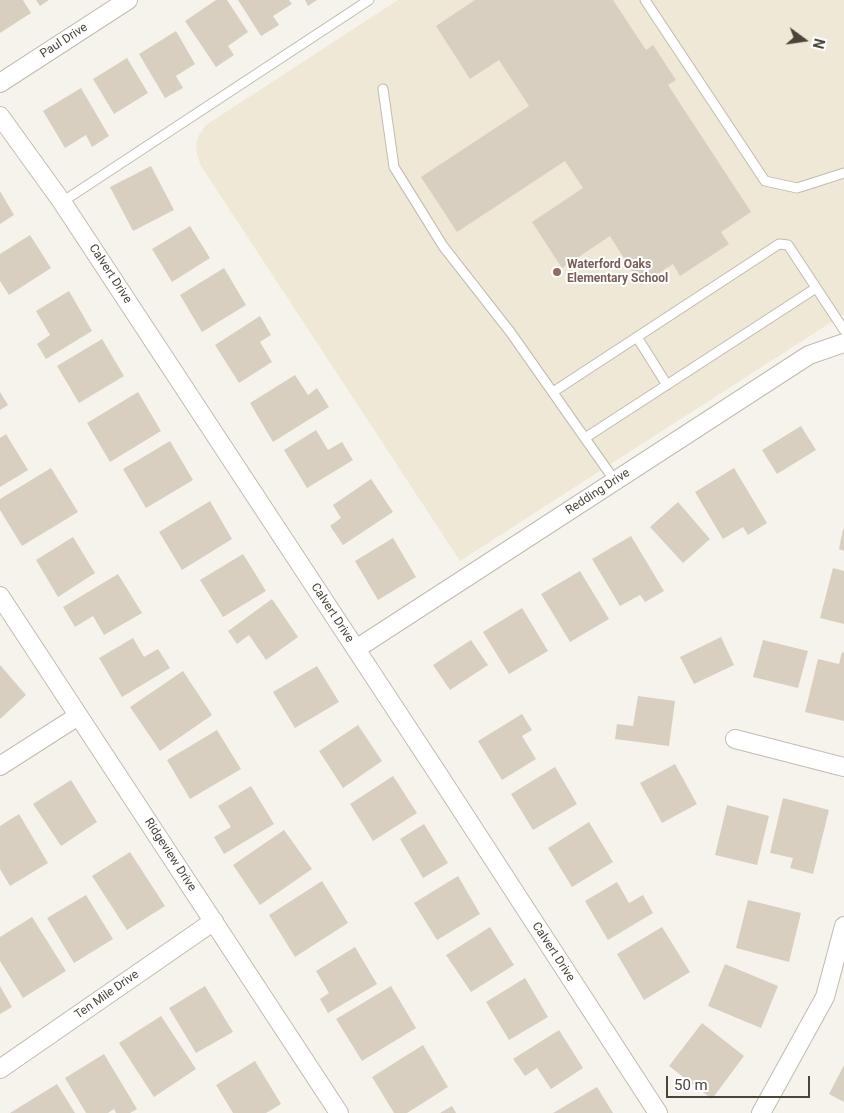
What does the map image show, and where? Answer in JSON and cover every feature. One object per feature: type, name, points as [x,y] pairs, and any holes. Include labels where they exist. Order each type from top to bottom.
[{"type":"street","name":"Paul Drive","points":[[0,83],[128,0]]},
{"type":"street","name":"Calvert Drive","points":[[0,116],[62,202],[658,1113]]},
{"type":"street","name":"Redding Drive","points":[[356,649],[809,355],[844,343]]},
{"type":"street","name":"Ridgeview Drive","points":[[0,596],[339,1113]]},
{"type":"street","points":[[0,766],[78,716]]},
{"type":"street","points":[[735,739],[844,767]]},
{"type":"street","name":"Ten Mile Drive","points":[[0,1069],[214,922]]},
{"type":"street","points":[[761,1113],[825,997],[844,926]]},
{"type":"lane","points":[[62,202],[369,0]]},
{"type":"lane","points":[[645,0],[765,181],[797,188],[844,173]]},
{"type":"lane","points":[[383,89],[394,166],[443,246],[511,333],[615,481]]},
{"type":"lane","points":[[553,392],[779,244],[788,245],[844,330]]},
{"type":"lane","points":[[584,438],[816,288]]},
{"type":"lane","points":[[637,337],[667,385]]},
{"type":"shaded area","name":"Waterford Oaks Elementary School","points":[[398,0],[844,0],[844,314],[460,561],[201,166],[197,154],[196,144],[199,135],[206,125]]},
{"type":"building","points":[[0,0],[23,0],[31,13],[0,33]]},
{"type":"building","points":[[36,0],[49,0],[40,6]]},
{"type":"building","points":[[216,0],[227,0],[248,32],[228,46],[234,55],[216,67],[185,21]]},
{"type":"building","points":[[238,0],[289,0],[292,4],[273,16],[279,25],[261,36]]},
{"type":"building","points":[[305,0],[317,0],[308,6]]},
{"type":"building","points":[[475,0],[613,0],[646,50],[653,45],[676,80],[668,85],[751,212],[721,232],[729,244],[680,276],[673,264],[641,285],[610,236],[562,268],[532,222],[583,188],[565,161],[457,232],[421,177],[529,106],[499,60],[470,79],[436,26]]},
{"type":"building","points":[[176,31],[195,64],[176,76],[183,88],[165,98],[139,54]]},
{"type":"building","points":[[127,58],[148,93],[114,114],[93,79]]},
{"type":"building","points":[[81,88],[109,136],[92,147],[86,135],[65,148],[43,111]]},
{"type":"building","points":[[151,166],[174,210],[133,231],[110,187]]},
{"type":"building","points":[[0,191],[14,215],[0,224]]},
{"type":"building","points":[[190,226],[210,258],[172,282],[152,249]]},
{"type":"building","points":[[30,235],[51,268],[9,295],[0,281],[0,254]]},
{"type":"building","points":[[224,268],[246,305],[202,332],[180,295]]},
{"type":"building","points":[[69,291],[92,331],[46,359],[37,344],[50,335],[36,311]]},
{"type":"building","points":[[260,316],[271,335],[260,342],[272,362],[239,383],[215,345]]},
{"type":"building","points":[[102,339],[124,376],[79,403],[57,366]]},
{"type":"building","points":[[295,375],[308,395],[317,388],[329,407],[273,442],[250,403]]},
{"type":"building","points":[[0,392],[8,405],[0,410]]},
{"type":"building","points":[[138,392],[161,431],[110,462],[87,423]]},
{"type":"building","points":[[801,426],[816,450],[777,474],[762,450]]},
{"type":"building","points":[[316,430],[328,450],[342,442],[353,460],[307,488],[284,450]]},
{"type":"building","points":[[6,434],[28,470],[0,487],[0,438]]},
{"type":"building","points":[[170,441],[193,480],[146,508],[123,469]]},
{"type":"building","points":[[51,468],[78,512],[22,546],[0,510],[0,499]]},
{"type":"building","points":[[734,468],[767,523],[748,535],[743,527],[723,539],[695,492]]},
{"type":"building","points":[[371,479],[393,512],[343,545],[330,526],[341,518],[333,505]]},
{"type":"building","points":[[210,501],[232,539],[182,570],[159,532]]},
{"type":"building","points":[[678,502],[710,539],[683,563],[650,527]]},
{"type":"building","points":[[844,530],[844,551],[839,549]]},
{"type":"building","points":[[631,536],[664,591],[645,602],[640,595],[620,606],[592,559]]},
{"type":"building","points":[[73,537],[95,573],[58,597],[36,560]]},
{"type":"building","points":[[393,538],[416,577],[378,600],[355,561]]},
{"type":"building","points":[[243,554],[266,591],[223,617],[200,580]]},
{"type":"building","points":[[833,568],[844,571],[844,624],[820,618]]},
{"type":"building","points":[[580,571],[609,619],[570,642],[541,594]]},
{"type":"building","points":[[118,574],[142,613],[104,635],[93,616],[75,627],[63,607]]},
{"type":"building","points":[[272,599],[298,637],[266,660],[249,635],[237,644],[228,631]]},
{"type":"building","points":[[522,608],[548,651],[509,674],[483,632]]},
{"type":"building","points":[[721,637],[734,665],[694,684],[680,657]]},
{"type":"building","points":[[133,638],[144,657],[158,649],[170,668],[122,697],[99,658]]},
{"type":"building","points":[[471,640],[488,665],[450,690],[433,665]]},
{"type":"building","points":[[763,640],[808,651],[798,688],[753,677]]},
{"type":"building","points":[[842,652],[844,653],[844,721],[805,712],[818,659],[839,664]]},
{"type":"building","points":[[0,665],[26,695],[0,719]]},
{"type":"building","points":[[317,666],[339,702],[295,728],[273,692]]},
{"type":"building","points":[[183,671],[212,715],[160,751],[130,707]]},
{"type":"building","points":[[638,696],[675,701],[669,746],[615,739],[617,724],[633,726]]},
{"type":"building","points":[[522,714],[532,730],[522,736],[536,759],[502,780],[478,741]]},
{"type":"building","points":[[358,725],[382,761],[343,788],[319,751]]},
{"type":"building","points":[[217,730],[241,769],[190,799],[167,760]]},
{"type":"building","points":[[675,764],[697,804],[662,823],[640,783]]},
{"type":"building","points":[[555,767],[577,804],[533,830],[511,794]]},
{"type":"building","points":[[393,776],[417,813],[373,841],[350,804]]},
{"type":"building","points":[[71,780],[97,822],[61,846],[33,804]]},
{"type":"building","points":[[251,786],[274,824],[224,854],[214,837],[231,827],[218,806]]},
{"type":"building","points":[[783,798],[829,810],[813,874],[790,868],[793,858],[770,853]]},
{"type":"building","points":[[727,805],[769,816],[757,865],[715,855]]},
{"type":"building","points":[[19,814],[48,863],[10,886],[0,869],[0,826]]},
{"type":"building","points":[[589,822],[613,862],[572,887],[548,848]]},
{"type":"building","points":[[424,824],[448,863],[423,878],[400,839]]},
{"type":"building","points":[[284,830],[312,869],[260,905],[233,865]]},
{"type":"building","points":[[130,852],[165,906],[127,930],[92,876]]},
{"type":"building","points":[[458,876],[480,914],[437,940],[414,903]]},
{"type":"building","points":[[322,881],[348,923],[295,957],[269,915]]},
{"type":"building","points":[[617,882],[629,903],[643,895],[653,913],[608,940],[585,901]]},
{"type":"building","points":[[86,895],[113,939],[74,963],[47,918]]},
{"type":"building","points":[[748,900],[801,913],[789,962],[736,948]]},
{"type":"building","points":[[32,917],[66,971],[23,998],[0,961],[0,937]]},
{"type":"building","points":[[490,927],[514,965],[471,992],[446,955]]},
{"type":"building","points":[[662,927],[690,972],[644,1000],[617,954]]},
{"type":"building","points":[[355,947],[377,984],[328,1013],[320,999],[329,993],[316,971]]},
{"type":"building","points":[[725,964],[778,986],[761,1028],[708,1006]]},
{"type":"building","points":[[525,978],[548,1017],[509,1040],[486,1002]]},
{"type":"building","points":[[0,986],[12,1007],[0,1014]]},
{"type":"building","points":[[205,986],[233,1032],[196,1053],[169,1008]]},
{"type":"building","points":[[391,986],[416,1028],[362,1061],[336,1019]]},
{"type":"building","points":[[161,1016],[196,1069],[154,1097],[119,1043]]},
{"type":"building","points":[[702,1023],[744,1056],[712,1099],[669,1066]]},
{"type":"building","points":[[559,1030],[583,1068],[551,1089],[537,1068],[525,1076],[513,1059]]},
{"type":"building","points":[[423,1045],[448,1087],[407,1113],[394,1113],[372,1077]]},
{"type":"building","points":[[104,1054],[137,1109],[130,1113],[116,1113],[114,1109],[108,1113],[86,1113],[65,1078]]},
{"type":"building","points":[[255,1061],[281,1104],[266,1113],[233,1113],[216,1085]]},
{"type":"building","points":[[844,1065],[844,1102],[829,1094]]},
{"type":"building","points":[[57,1084],[75,1113],[10,1113]]},
{"type":"building","points":[[597,1087],[613,1113],[553,1113]]},
{"type":"building","points":[[452,1106],[456,1113],[440,1113]]},
{"type":"place","name":"Waterford Oaks Elementary School","points":[[557,272]]}]
